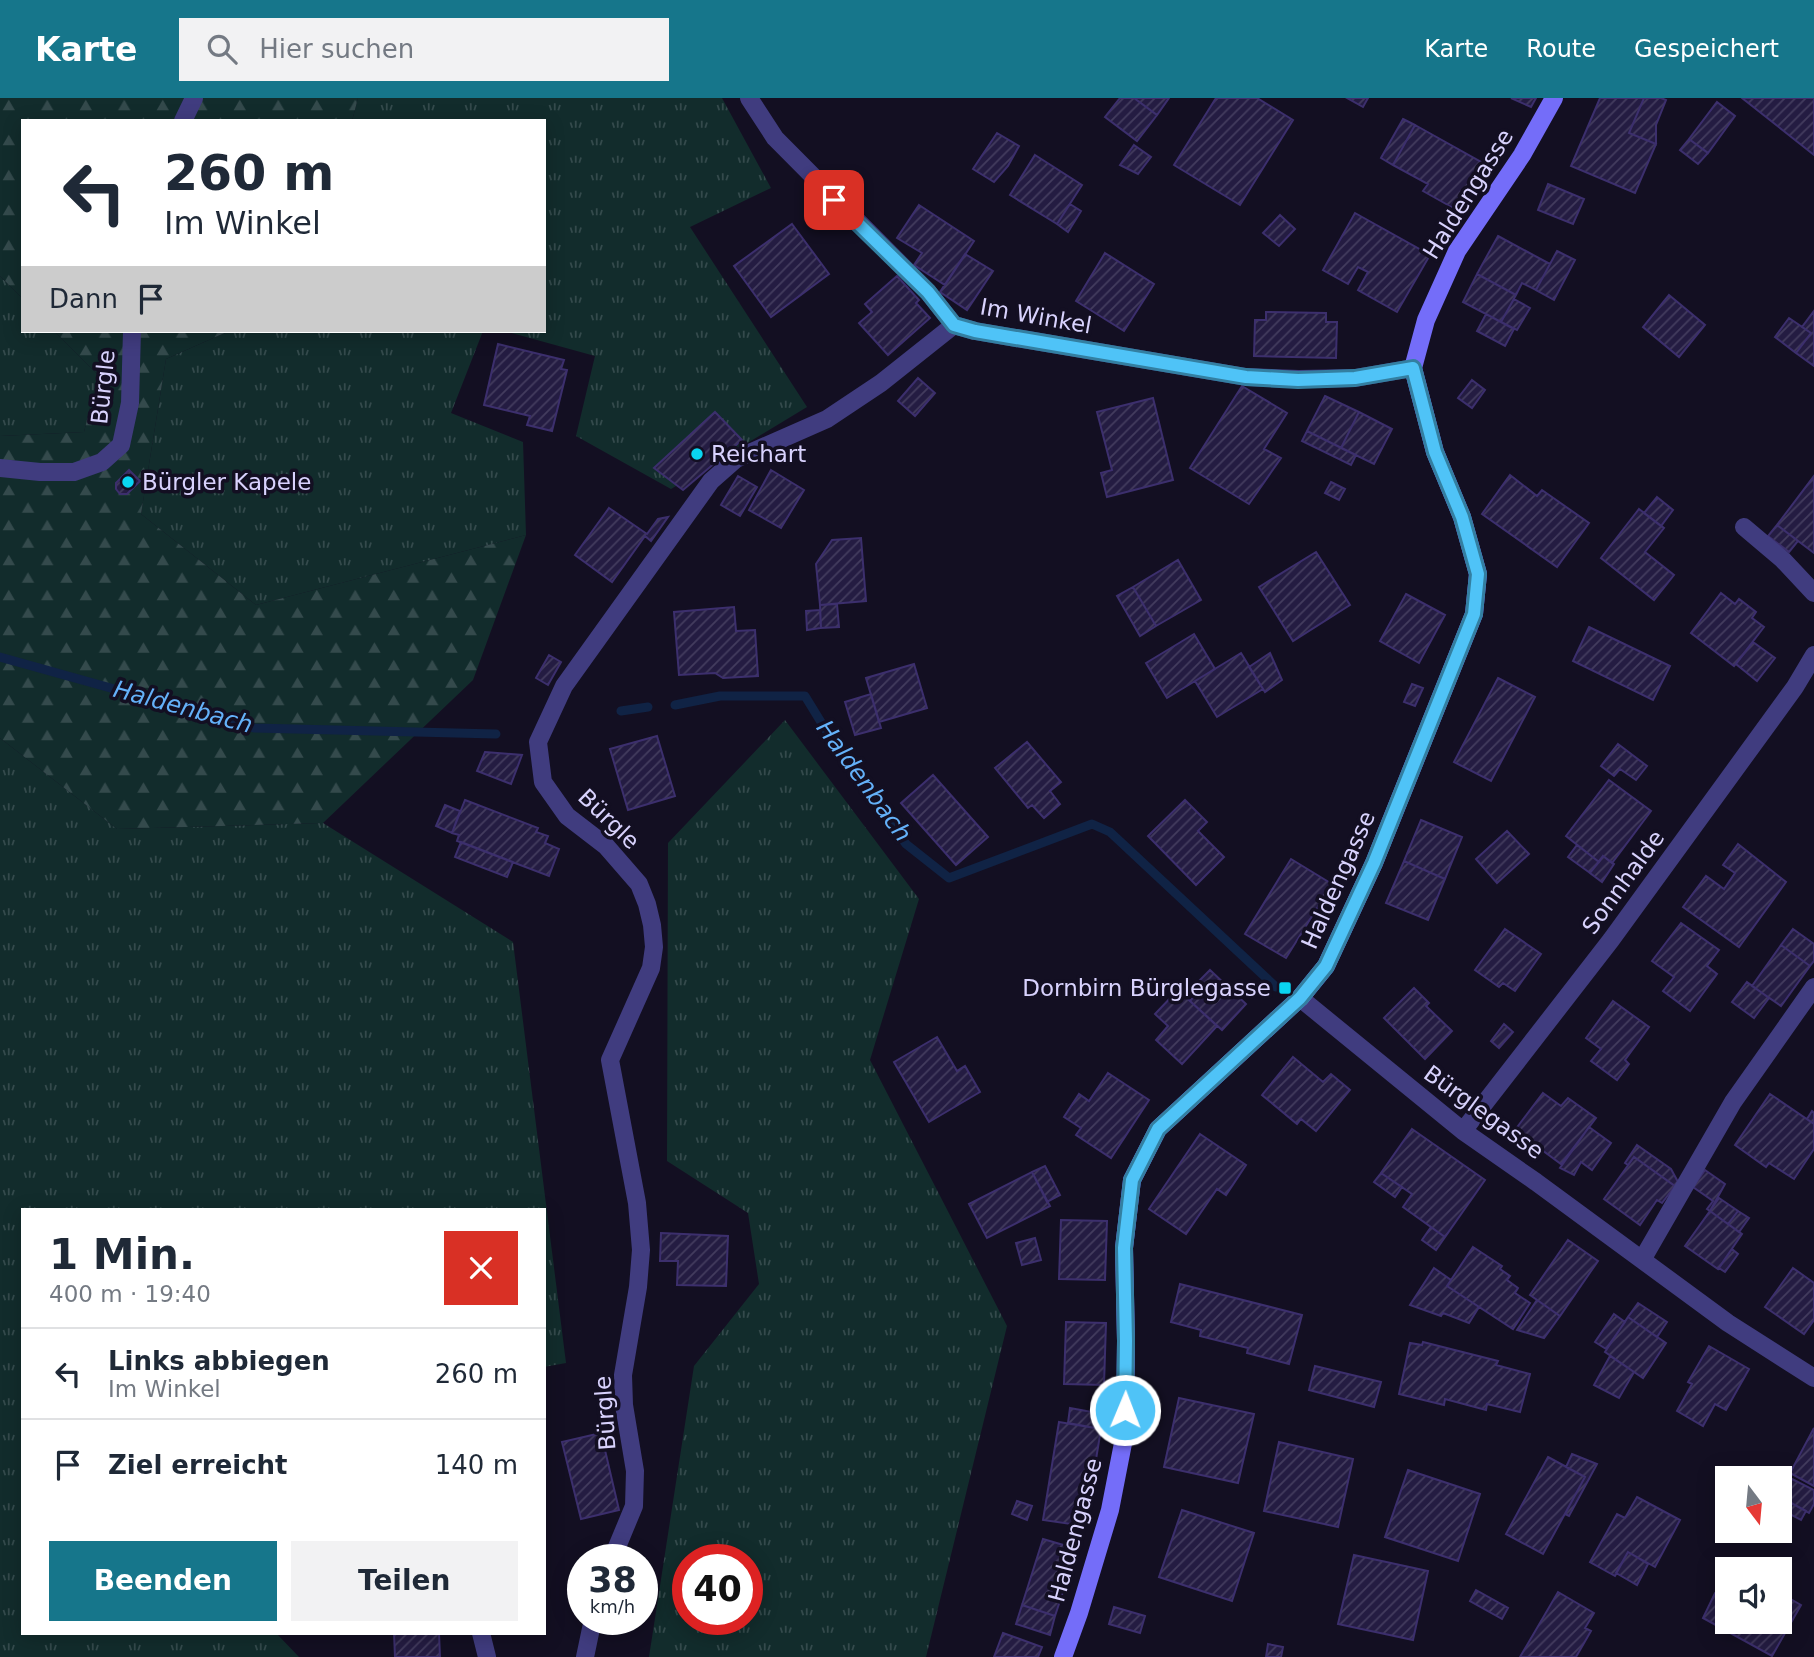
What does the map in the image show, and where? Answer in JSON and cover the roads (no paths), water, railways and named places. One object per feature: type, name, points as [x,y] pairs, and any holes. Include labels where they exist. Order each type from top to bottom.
[{"type":"street","points":[[184,119],[194,98]]},
{"type":"street","name":"Im Winkel","points":[[749,98],[775,138],[928,292],[954,325],[975,331],[1246,377],[1298,380],[1355,378],[1413,368]]},
{"type":"street","name":"Haldengasse","points":[[1063,1657],[1110,1510],[1125,1433],[1124,1248],[1132,1180],[1158,1129],[1300,998],[1326,966],[1374,863],[1474,614],[1478,574],[1462,517],[1435,452],[1413,368],[1426,320],[1457,251],[1522,155],[1553,98]]},
{"type":"street","name":"Bürgle","points":[[618,1544],[634,1506],[635,1471],[624,1405],[624,1375],[641,1250],[637,1203],[610,1060],[651,968],[652,925],[639,884],[606,846],[567,816],[542,782],[538,742],[564,686],[710,481],[736,459],[838,412],[881,383],[954,325]]},
{"type":"street","name":"Bürgle","points":[[0,468],[74,472],[102,462],[121,445],[130,403],[132,333]]},
{"type":"street","points":[[1744,527],[1783,560],[1814,593]]},
{"type":"street","name":"Sonnhalde","points":[[1463,1131],[1619,930],[1795,687],[1814,655]]},
{"type":"street","points":[[1642,1260],[1733,1102],[1814,987]]},
{"type":"street","name":"Bürglegasse","points":[[1300,998],[1463,1131],[1728,1322],[1813,1376]]},
{"type":"street","points":[[482,1635],[487,1657]]},
{"type":"street","points":[[584,1657],[589,1635]]},
{"type":"waterway","name":"Haldenbach","points":[[0,657],[254,728],[496,734]]},
{"type":"waterway","name":"Haldenbach","points":[[675,705],[720,696],[805,696],[851,771],[906,844],[949,878],[1092,824],[1110,832],[1276,987]]},
{"type":"waterway","name":"Haldenbach","points":[[621,711],[648,707]]},
{"type":"place","name":"Reichart","points":[[697,454]]},
{"type":"place","name":"Bürgler Kapele","points":[[128,482]]},
{"type":"place","name":"Dornbirn Bürglegasse","points":[[1285,988]]}]
